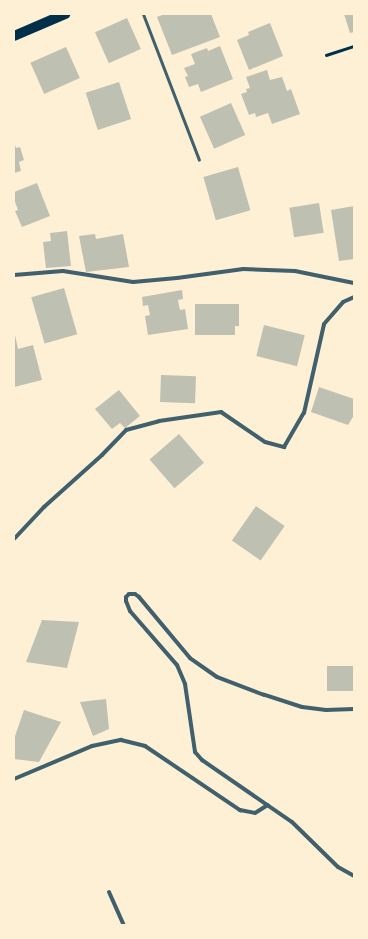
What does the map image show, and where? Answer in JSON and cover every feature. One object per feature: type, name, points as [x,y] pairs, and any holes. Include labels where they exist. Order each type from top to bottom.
[{"type":"main road","points":[[14,36],[65,14]]},
{"type":"street","points":[[14,275],[63,271],[133,282],[243,269],[295,271],[354,283]]},
{"type":"street","points":[[14,539],[44,507],[102,455],[126,430],[159,421],[221,412],[265,442],[284,447],[304,413],[324,324],[343,302],[354,297]]},
{"type":"street","points":[[354,709],[326,710],[302,706],[264,695],[217,677],[190,658],[139,597],[135,594],[129,594],[126,601],[130,611],[177,665],[185,684],[195,752],[202,760],[292,822],[338,867],[354,876]]},
{"type":"street","points":[[14,779],[92,746],[121,740],[144,746],[240,810],[255,813],[268,805]]},
{"type":"street","points":[[109,892],[124,925]]},
{"type":"lane","points":[[143,14],[199,160]]},
{"type":"path","points":[[326,55],[354,46]]},
{"type":"building","points":[[165,14],[211,14],[220,37],[172,55],[157,17]]},
{"type":"building","points":[[344,14],[354,14],[354,32],[350,33]]},
{"type":"building","points":[[127,18],[141,49],[109,63],[95,32]]},
{"type":"building","points":[[270,23],[283,56],[249,70],[237,40],[249,35],[248,32]]},
{"type":"building","points":[[220,46],[233,79],[201,92],[198,84],[189,87],[185,77],[188,76],[184,68],[195,64],[191,54],[207,48],[208,51]]},
{"type":"building","points":[[66,47],[80,78],[44,94],[30,63]]},
{"type":"building","points":[[267,70],[270,80],[282,77],[287,91],[291,89],[300,114],[272,124],[268,113],[256,117],[255,113],[249,115],[241,94],[247,92],[246,89],[250,88],[246,77]]},
{"type":"building","points":[[119,82],[131,119],[98,130],[86,93]]},
{"type":"building","points":[[231,103],[245,135],[214,149],[200,117]]},
{"type":"building","points":[[14,141],[16,148],[20,147],[24,160],[19,162],[21,171],[14,173]]},
{"type":"building","points":[[238,167],[250,210],[216,220],[203,177]]},
{"type":"building","points":[[37,183],[50,216],[22,227],[15,211],[18,210],[14,199],[14,192]]},
{"type":"building","points":[[319,203],[324,233],[294,237],[289,208]]},
{"type":"building","points":[[354,206],[354,259],[339,261],[331,210]]},
{"type":"building","points":[[67,231],[71,266],[46,268],[43,242],[51,241],[50,233]]},
{"type":"building","points":[[95,234],[96,239],[123,234],[129,267],[86,272],[79,236]]},
{"type":"building","points":[[64,288],[77,334],[45,344],[31,297]]},
{"type":"building","points":[[182,290],[183,299],[178,300],[180,310],[185,309],[188,329],[148,335],[145,316],[150,315],[148,305],[143,306],[142,297]]},
{"type":"building","points":[[195,304],[239,304],[239,326],[235,326],[235,335],[195,335]]},
{"type":"building","points":[[264,325],[305,335],[297,366],[256,356]]},
{"type":"building","points":[[15,335],[18,349],[33,345],[42,380],[14,387]]},
{"type":"building","points":[[161,375],[196,376],[195,403],[160,402]]},
{"type":"building","points":[[319,387],[354,399],[354,415],[348,425],[311,412]]},
{"type":"building","points":[[119,390],[140,416],[125,428],[120,423],[112,429],[95,409]]},
{"type":"building","points":[[179,434],[204,463],[174,488],[150,460]]},
{"type":"building","points":[[256,506],[285,526],[261,560],[232,540]]},
{"type":"building","points":[[42,620],[79,622],[67,668],[26,662]]},
{"type":"building","points":[[327,666],[354,666],[354,691],[327,691]]},
{"type":"building","points":[[106,699],[109,729],[93,736],[80,702]]},
{"type":"building","points":[[24,710],[61,722],[39,762],[14,759],[14,739]]}]
